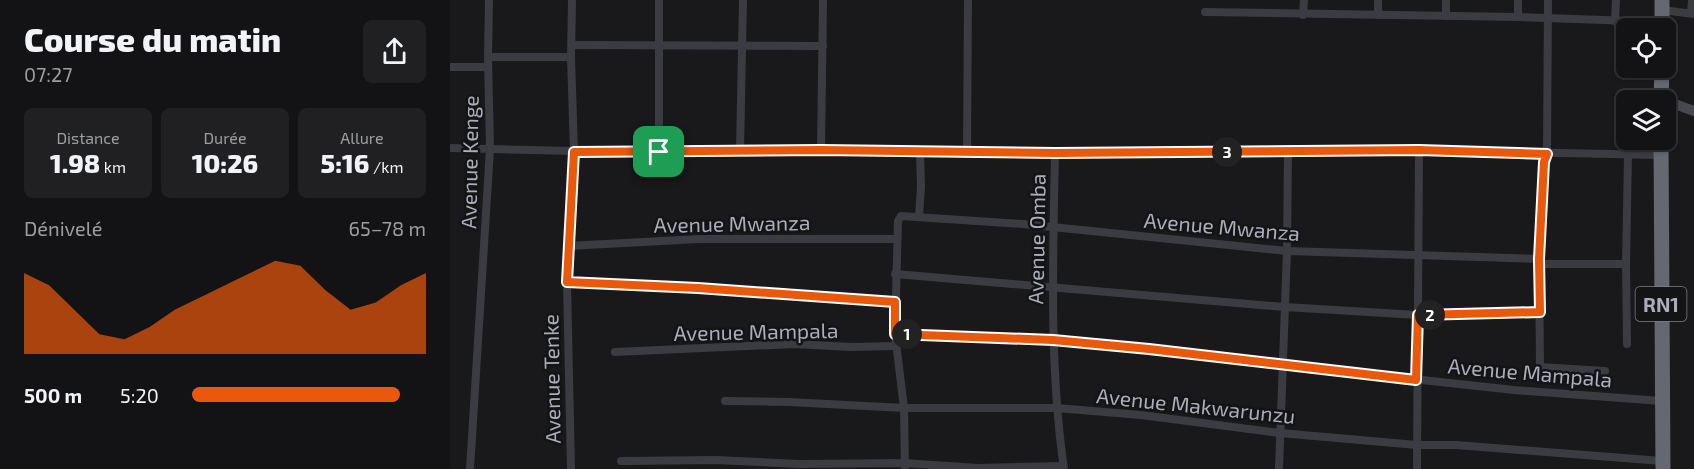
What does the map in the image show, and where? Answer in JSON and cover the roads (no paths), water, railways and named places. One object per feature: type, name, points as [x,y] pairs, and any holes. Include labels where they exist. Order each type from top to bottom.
[{"type":"highway","name":"RN1","points":[[1660,150],[1663,465]]},
{"type":"street","name":"Avenue Kenge","points":[[470,469],[490,148],[489,0]]},
{"type":"street","name":"Avenue Tenke","points":[[571,469],[567,282],[574,152],[572,0]]},
{"type":"street","points":[[659,0],[659,152]]},
{"type":"street","points":[[740,151],[743,0]]},
{"type":"street","points":[[821,150],[823,0]]},
{"type":"street","points":[[967,152],[968,0]]},
{"type":"street","points":[[1303,15],[1304,0]]},
{"type":"street","points":[[1378,0],[1378,15]]},
{"type":"street","points":[[1446,0],[1446,16]]},
{"type":"street","points":[[1518,0],[1518,17]]},
{"type":"street","points":[[1548,0],[1547,154],[1544,162],[1540,261],[1540,368],[1605,371]]},
{"type":"street","points":[[1615,21],[1616,0]]},
{"type":"street","points":[[1205,12],[1518,17],[1615,21],[1693,13],[1692,0]]},
{"type":"street","points":[[572,45],[823,46]]},
{"type":"street","points":[[488,57],[571,57]]},
{"type":"street","points":[[450,67],[488,67]]},
{"type":"street","points":[[1676,105],[1694,111]]},
{"type":"street","points":[[450,148],[574,152],[821,150],[1055,153],[1419,150],[1660,155]]},
{"type":"street","points":[[1417,469],[1419,150]]},
{"type":"street","points":[[919,216],[920,151]]},
{"type":"street","points":[[1279,469],[1287,250],[1287,152]]},
{"type":"street","name":"Avenue Omba","points":[[1055,153],[1053,340],[1056,408],[1063,468]]},
{"type":"street","points":[[1627,344],[1628,155]]},
{"type":"street","name":"Avenue Mwanza","points":[[568,246],[699,240],[897,239],[898,219],[903,216],[919,216],[1287,250],[1626,264]]},
{"type":"street","points":[[897,239],[895,334],[904,408],[904,466]]},
{"type":"street","points":[[895,274],[1285,307],[1418,315],[1540,312]]},
{"type":"street","points":[[567,282],[895,302]]},
{"type":"street","name":"Avenue Mampala","points":[[895,334],[1053,340],[1514,390],[1661,401]]},
{"type":"street","name":"Avenue Mampala","points":[[615,352],[794,344],[851,347],[896,346]]},
{"type":"street","name":"Avenue Makwarunzu","points":[[725,401],[904,408],[1056,408],[1141,415],[1280,433],[1417,445],[1478,447],[1663,465]]},
{"type":"street","points":[[621,461],[716,460],[800,464],[1063,468]]}]
